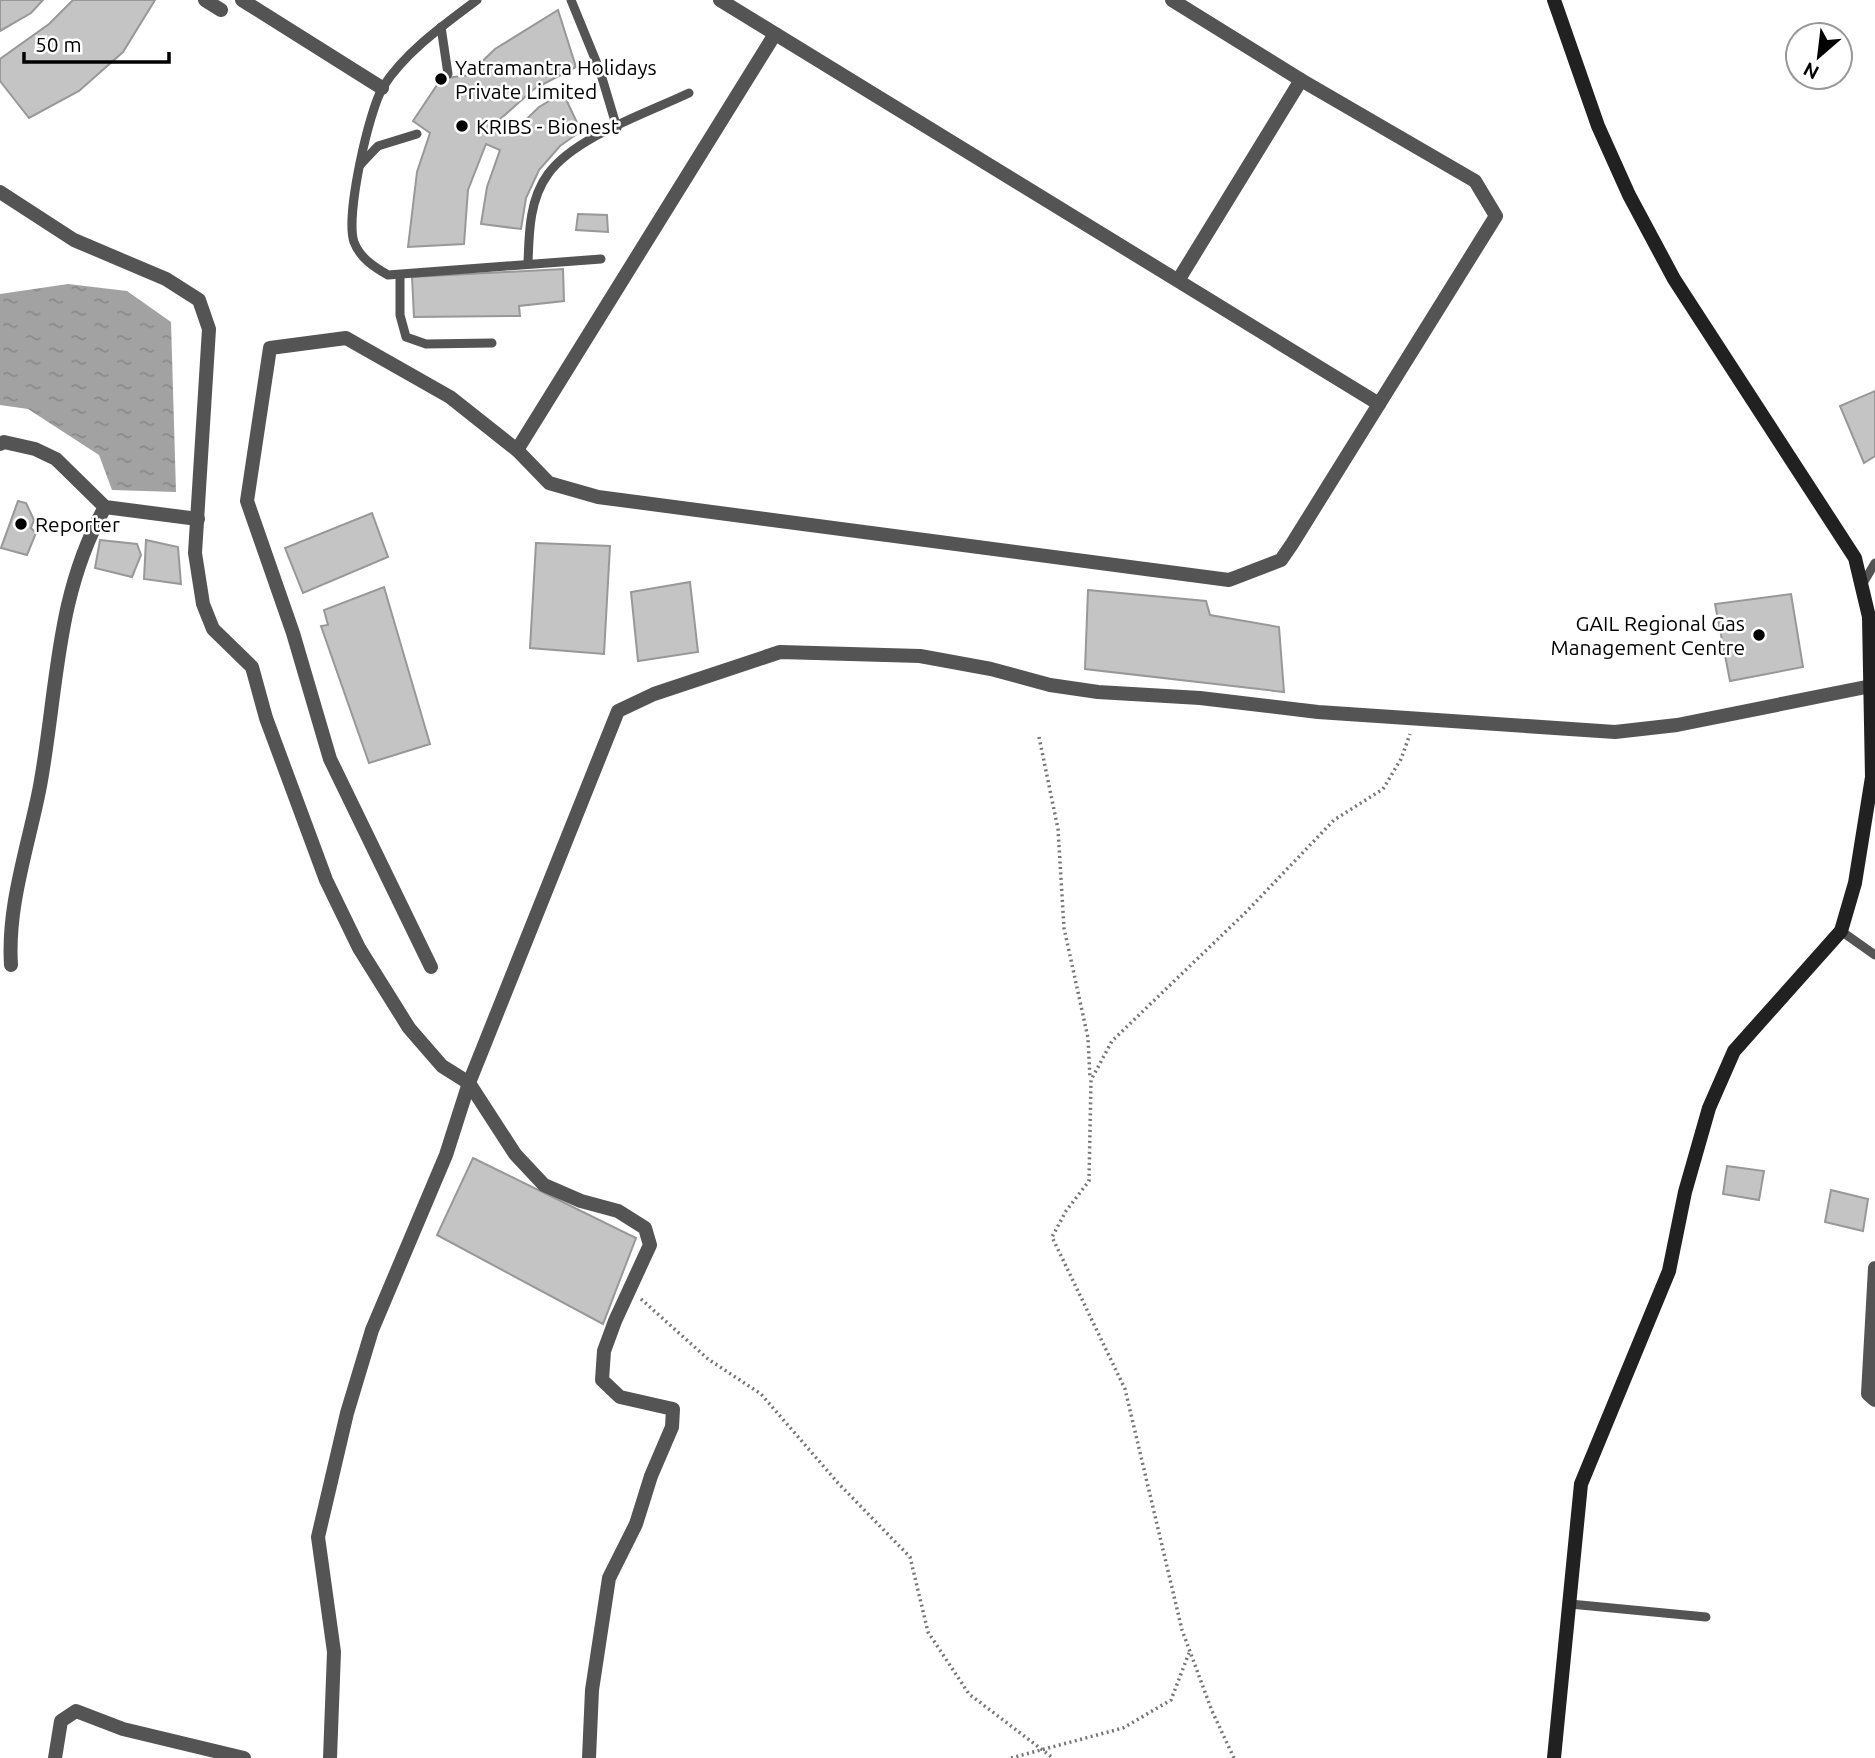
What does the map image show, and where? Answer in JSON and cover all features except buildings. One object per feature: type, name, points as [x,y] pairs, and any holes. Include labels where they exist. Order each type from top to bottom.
[{"type":"main road","points":[[1554,0],[1598,126],[1629,195],[1674,279],[1849,547],[1863,585],[1868,617],[1872,777],[1855,883],[1840,931],[1734,1051],[1709,1108],[1685,1192],[1670,1271],[1581,1484],[1554,1758]]},
{"type":"street","points":[[205,0],[221,10]]},
{"type":"street","points":[[242,0],[382,88]]},
{"type":"street","points":[[720,0],[1379,404]]},
{"type":"street","points":[[431,967],[330,759],[293,633],[247,500],[270,348],[346,338],[450,397],[517,450],[549,483],[598,497],[1229,580],[1280,560],[1496,216],[1475,181],[1301,80],[1172,0]]},
{"type":"street","points":[[517,450],[775,34]]},
{"type":"street","points":[[1179,279],[1301,80]]},
{"type":"street","points":[[0,192],[74,240],[166,279],[199,300],[209,328],[195,553],[203,604],[213,629],[252,667],[266,718],[326,880],[359,948],[409,1028],[442,1066],[469,1083],[515,1154],[544,1185],[580,1201],[618,1211],[645,1228],[650,1245],[604,1351],[602,1380],[620,1397],[673,1409],[672,1427],[651,1476],[636,1524],[609,1578],[592,1689],[589,1758]]},
{"type":"street","points":[[0,444],[4,442],[35,449],[56,458],[105,507],[198,519]]},
{"type":"street","points":[[11,965],[9,945],[17,890],[40,783],[67,597],[85,542],[105,507]]},
{"type":"street","points":[[330,1758],[334,1652],[317,1537],[347,1413],[372,1330],[446,1155],[469,1083],[618,711],[654,694],[780,652],[920,656],[991,669],[1050,685],[1098,692],[1416,719],[1615,732],[1676,725],[1871,686]]},
{"type":"street","points":[[1875,1268],[1868,1394],[1875,1400]]},
{"type":"street","points":[[55,1758],[61,1721],[76,1711],[123,1729],[244,1758]]},
{"type":"lane","points":[[477,0],[441,27],[382,88],[359,166],[351,214],[354,243],[370,265],[388,275],[601,258]]},
{"type":"lane","points":[[571,0],[600,71],[617,128]]},
{"type":"lane","points":[[441,27],[448,74]]},
{"type":"lane","points":[[528,264],[535,202],[548,175],[574,149],[689,93]]},
{"type":"lane","points":[[359,166],[378,146],[417,134]]},
{"type":"lane","points":[[400,275],[400,315],[406,337],[426,344],[492,343]]},
{"type":"lane","points":[[1863,585],[1875,563]]},
{"type":"lane","points":[[1840,931],[1875,955]]},
{"type":"lane","points":[[1570,1604],[1706,1617]]},
{"type":"path","points":[[1091,1080],[1112,1041],[1247,911],[1334,820],[1383,789],[1401,759],[1416,719]]},
{"type":"path","points":[[1040,737],[1058,829],[1064,928],[1087,1038],[1091,1080],[1089,1181],[1066,1211],[1052,1237],[1125,1389],[1182,1630],[1234,1758]]},
{"type":"path","points":[[631,1289],[708,1359],[761,1394],[838,1483],[910,1557],[928,1632],[969,1695],[1053,1758]]},
{"type":"path","points":[[1011,1758],[1124,1728],[1171,1700],[1190,1651]]},
{"type":"water","points":[[68,284],[127,291],[171,322],[176,492],[112,490],[99,455],[28,409],[0,405],[0,294]]},
{"type":"place","name":"Yatramantra Holidays Private Limited","points":[[441,79]]},
{"type":"place","name":"KRIBS - Bionest","points":[[462,126]]},
{"type":"place","name":"Reporter","points":[[21,524]]},
{"type":"place","name":"GAIL Regional Gas Management Centre","points":[[1759,635]]}]
